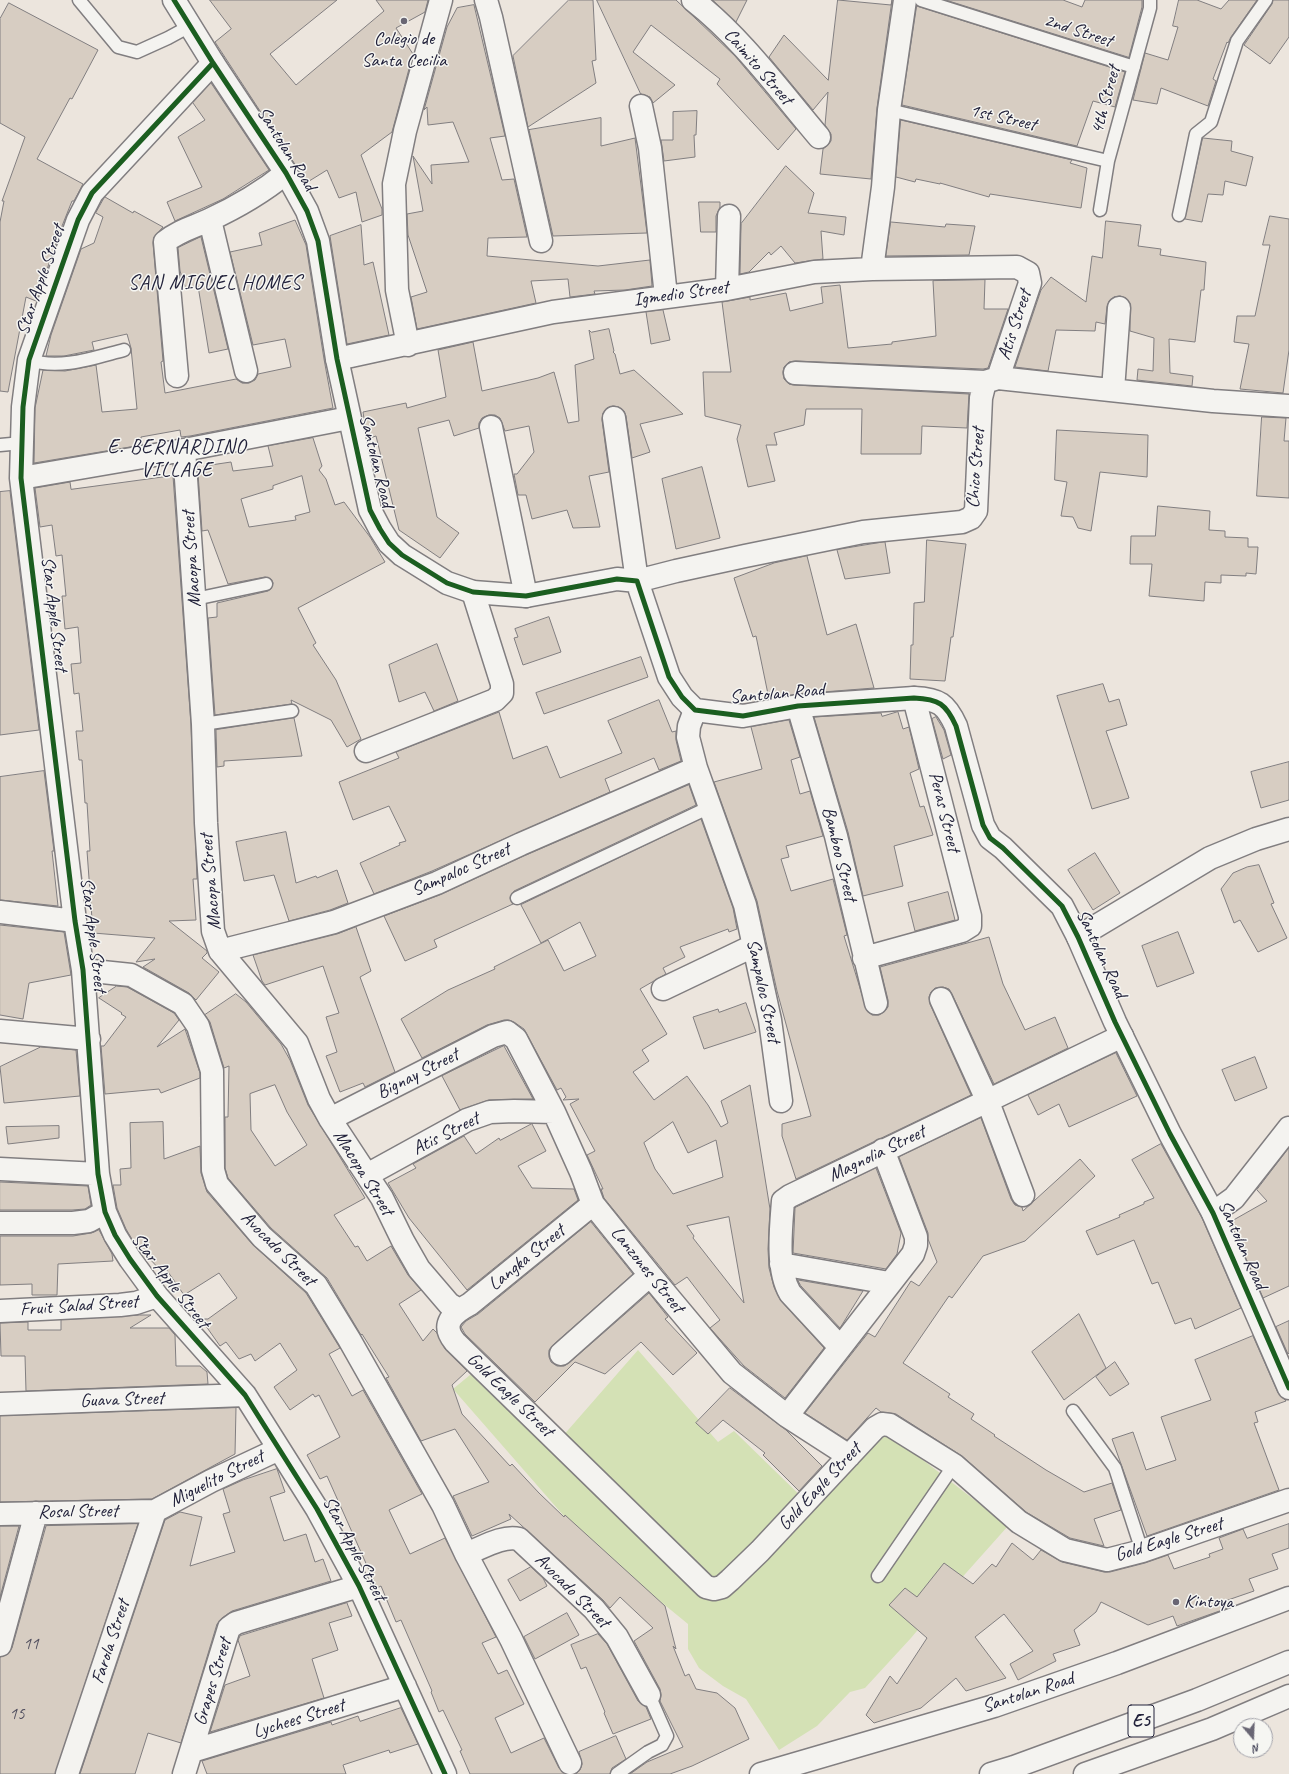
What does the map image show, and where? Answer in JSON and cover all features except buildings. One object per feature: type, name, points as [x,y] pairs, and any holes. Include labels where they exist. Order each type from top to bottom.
[{"type":"main road","name":"Santolan Road","points":[[174,0],[213,63],[286,174],[307,211],[318,241],[337,359],[370,510],[380,530],[389,543],[402,555],[447,583],[473,592],[526,596],[617,579],[637,581]]},
{"type":"main road","points":[[408,345],[397,290],[394,184],[405,131],[441,0]]},
{"type":"main road","points":[[486,0],[491,16],[541,240]]},
{"type":"main road","name":"Caimito Street","points":[[693,0],[709,12],[746,49],[819,138]]},
{"type":"main road","points":[[872,269],[882,187],[889,110],[904,0]]},
{"type":"main road","name":"Star Apple Street","points":[[213,63],[92,193],[78,220],[29,360],[23,407],[21,478],[75,922],[83,970],[98,1174],[105,1212],[115,1235],[130,1258],[157,1296],[244,1395],[317,1509],[358,1586],[406,1686],[445,1774]]},
{"type":"main road","points":[[641,106],[650,148],[666,296]]},
{"type":"main road","points":[[177,376],[165,242],[172,236],[210,220],[286,174]]},
{"type":"main road","points":[[727,289],[729,216]]},
{"type":"main road","points":[[210,220],[246,371]]},
{"type":"main road","name":"Igmedio Street","points":[[337,359],[408,345],[553,312],[727,289],[814,272],[872,269],[1017,267],[1028,272]]},
{"type":"main road","name":"Atis Street","points":[[992,380],[1030,283],[1028,272]]},
{"type":"main road","points":[[1113,390],[1119,308]]},
{"type":"main road","points":[[796,373],[992,380],[1113,390],[1213,401],[1289,406]]},
{"type":"main road","name":"Chico Street","points":[[637,581],[676,570],[863,532],[962,522],[971,518],[976,511],[981,398],[992,380]]},
{"type":"main road","points":[[21,478],[184,450],[349,418]]},
{"type":"main road","points":[[614,418],[637,581],[669,677],[682,697],[695,710]]},
{"type":"main road","points":[[491,427],[526,596]]},
{"type":"main road","name":"Macopa Street","points":[[184,450],[203,724],[206,822],[213,931],[220,951],[297,1043],[319,1099],[330,1119],[382,1198],[403,1241],[419,1268],[449,1304],[459,1310]]},
{"type":"main road","points":[[366,751],[495,700],[502,693],[502,684],[473,592]]},
{"type":"main road","name":"Peras Street","points":[[864,958],[962,931],[970,926],[970,916],[914,698]]},
{"type":"main road","name":"Santolan Road","points":[[695,710],[744,716],[798,706],[928,698],[939,702],[950,712],[956,726],[984,825],[990,838],[1003,848],[1062,906],[1078,937],[1122,1036],[1170,1134],[1213,1213],[1289,1388]]},
{"type":"main road","name":"Bamboo Street","points":[[798,706],[836,836],[876,1003]]},
{"type":"main road","name":"Sampaloc Street","points":[[695,710],[689,726],[688,736],[696,768],[744,905],[770,1020],[781,1101]]},
{"type":"main road","name":"Sampaloc Street","points":[[220,951],[334,922],[415,891],[696,768]]},
{"type":"main road","points":[[1078,937],[1210,858],[1256,839],[1289,829]]},
{"type":"main road","points":[[0,912],[75,922]]},
{"type":"main road","points":[[663,989],[754,946]]},
{"type":"main road","name":"Avocado Street","points":[[83,970],[131,975],[183,1004],[198,1026],[212,1071],[213,1170],[217,1184],[262,1237],[316,1285],[349,1339],[443,1505],[466,1554],[511,1639],[570,1763]]},
{"type":"main road","points":[[941,999],[988,1102],[1023,1195]]},
{"type":"main road","points":[[0,1031],[89,1039]]},
{"type":"main road","name":"Bignay Street","points":[[330,1119],[494,1036],[507,1032]]},
{"type":"main road","name":"Lanzones Street","points":[[507,1032],[516,1039],[554,1112],[582,1172],[594,1204],[650,1276],[732,1373],[788,1416],[849,1456]]},
{"type":"main road","name":"Magnolia Street","points":[[840,1347],[790,1292],[785,1283],[781,1264],[783,1201],[883,1150],[988,1102],[1122,1036]]},
{"type":"main road","name":"Atis Street","points":[[367,1175],[466,1120],[490,1112],[554,1112]]},
{"type":"main road","points":[[1213,1213],[1234,1198],[1289,1128]]},
{"type":"main road","points":[[788,1416],[889,1283],[913,1254],[916,1245],[916,1237],[883,1150]]},
{"type":"main road","points":[[0,1169],[98,1174]]},
{"type":"main road","name":"Langka Street","points":[[459,1310],[470,1304],[594,1204]]},
{"type":"main road","points":[[0,1223],[73,1223],[89,1221],[105,1212]]},
{"type":"main road","points":[[781,1264],[889,1283]]},
{"type":"main road","points":[[562,1354],[650,1276]]},
{"type":"main road","name":"Fruit Salad Street","points":[[0,1311],[120,1305],[136,1303],[157,1296]]},
{"type":"main road","name":"Gold Eagle Street","points":[[459,1310],[447,1325],[447,1331],[455,1342],[706,1588],[714,1589],[722,1587],[730,1580],[760,1551],[875,1428],[882,1424],[890,1425],[954,1465],[1019,1522],[1065,1550],[1107,1560],[1142,1551],[1289,1500]]},
{"type":"main road","name":"Guava Street","points":[[0,1404],[244,1395]]},
{"type":"main road","name":"Miguelito Street","points":[[155,1511],[210,1481],[279,1449]]},
{"type":"main road","name":"Rosal Street","points":[[0,1514],[155,1511]]},
{"type":"main road","name":"Farola Street","points":[[67,1774],[155,1511]]},
{"type":"main road","points":[[0,1645],[36,1513]]},
{"type":"main road","name":"Avocado Street","points":[[466,1554],[510,1537],[519,1539],[594,1609],[617,1637],[649,1695]]},
{"type":"main road","name":"Grapes Street","points":[[184,1774],[229,1628],[236,1623],[358,1586]]},
{"type":"main road","name":"Santolan Road","points":[[761,1774],[1001,1703],[1117,1663],[1289,1598]]},
{"type":"main road","name":"E5","points":[[991,1774],[1197,1700],[1289,1662]]},
{"type":"main road","name":"Lychees Street","points":[[192,1751],[406,1686]]},
{"type":"main road","name":"E5","points":[[1085,1774],[1212,1729],[1289,1696]]},
{"type":"lane","points":[[79,0],[118,47],[137,52],[190,26]]},
{"type":"lane","name":"2nd Street","points":[[921,0],[1134,67]]},
{"type":"lane","name":"4th Street","points":[[1100,210],[1108,162],[1150,8],[1150,0]]},
{"type":"lane","points":[[1179,215],[1196,134],[1211,122],[1236,41],[1266,0]]},
{"type":"lane","name":"1st Street","points":[[889,110],[1108,162]]},
{"type":"lane","points":[[29,360],[40,363],[63,364],[124,350]]},
{"type":"lane","points":[[0,445],[22,443]]},
{"type":"lane","points":[[194,599],[266,584]]},
{"type":"lane","points":[[203,724],[292,711]]},
{"type":"lane","points":[[516,898],[710,808]]},
{"type":"lane","points":[[1073,1412],[1115,1468],[1142,1551]]},
{"type":"lane","points":[[878,1576],[954,1465]]},
{"type":"lane","points":[[618,1774],[648,1752],[662,1745],[667,1736],[649,1695]]},
{"type":"green space","points":[[638,1350],[718,1442],[734,1431],[813,1508],[887,1432],[1008,1526],[911,1638],[865,1688],[850,1692],[817,1726],[779,1750],[746,1699],[723,1686],[699,1668],[688,1649],[688,1624],[584,1539],[453,1389],[487,1361],[555,1445]]},
{"type":"cycle path","points":[[174,0],[213,63],[286,173],[307,211],[318,241],[337,359],[370,510],[389,543],[402,555],[447,583],[473,592],[526,596],[617,579],[637,581],[669,677],[682,697],[695,710],[743,716],[798,706],[914,698],[936,701],[941,704],[949,712],[956,726],[983,825],[990,838],[1003,848],[1062,906],[1078,937],[1115,1022],[1170,1134],[1213,1213],[1289,1388]]},
{"type":"cycle path","points":[[213,63],[92,193],[78,220],[29,360],[23,407],[21,478],[75,921],[83,970],[98,1174],[105,1212],[115,1235],[130,1259],[157,1296],[245,1395],[317,1509],[359,1586],[445,1774]]},
{"type":"place","name":"Colegio de Santa Cecilia","points":[[404,21]]},
{"type":"place","name":"Kintoya","points":[[1176,1602]]},
{"type":"district","name":"SAN MIGUEL HOMES","points":[[215,284]]},
{"type":"district","name":"E. BERNARDINO VILLAGE","points":[[177,460]]}]
